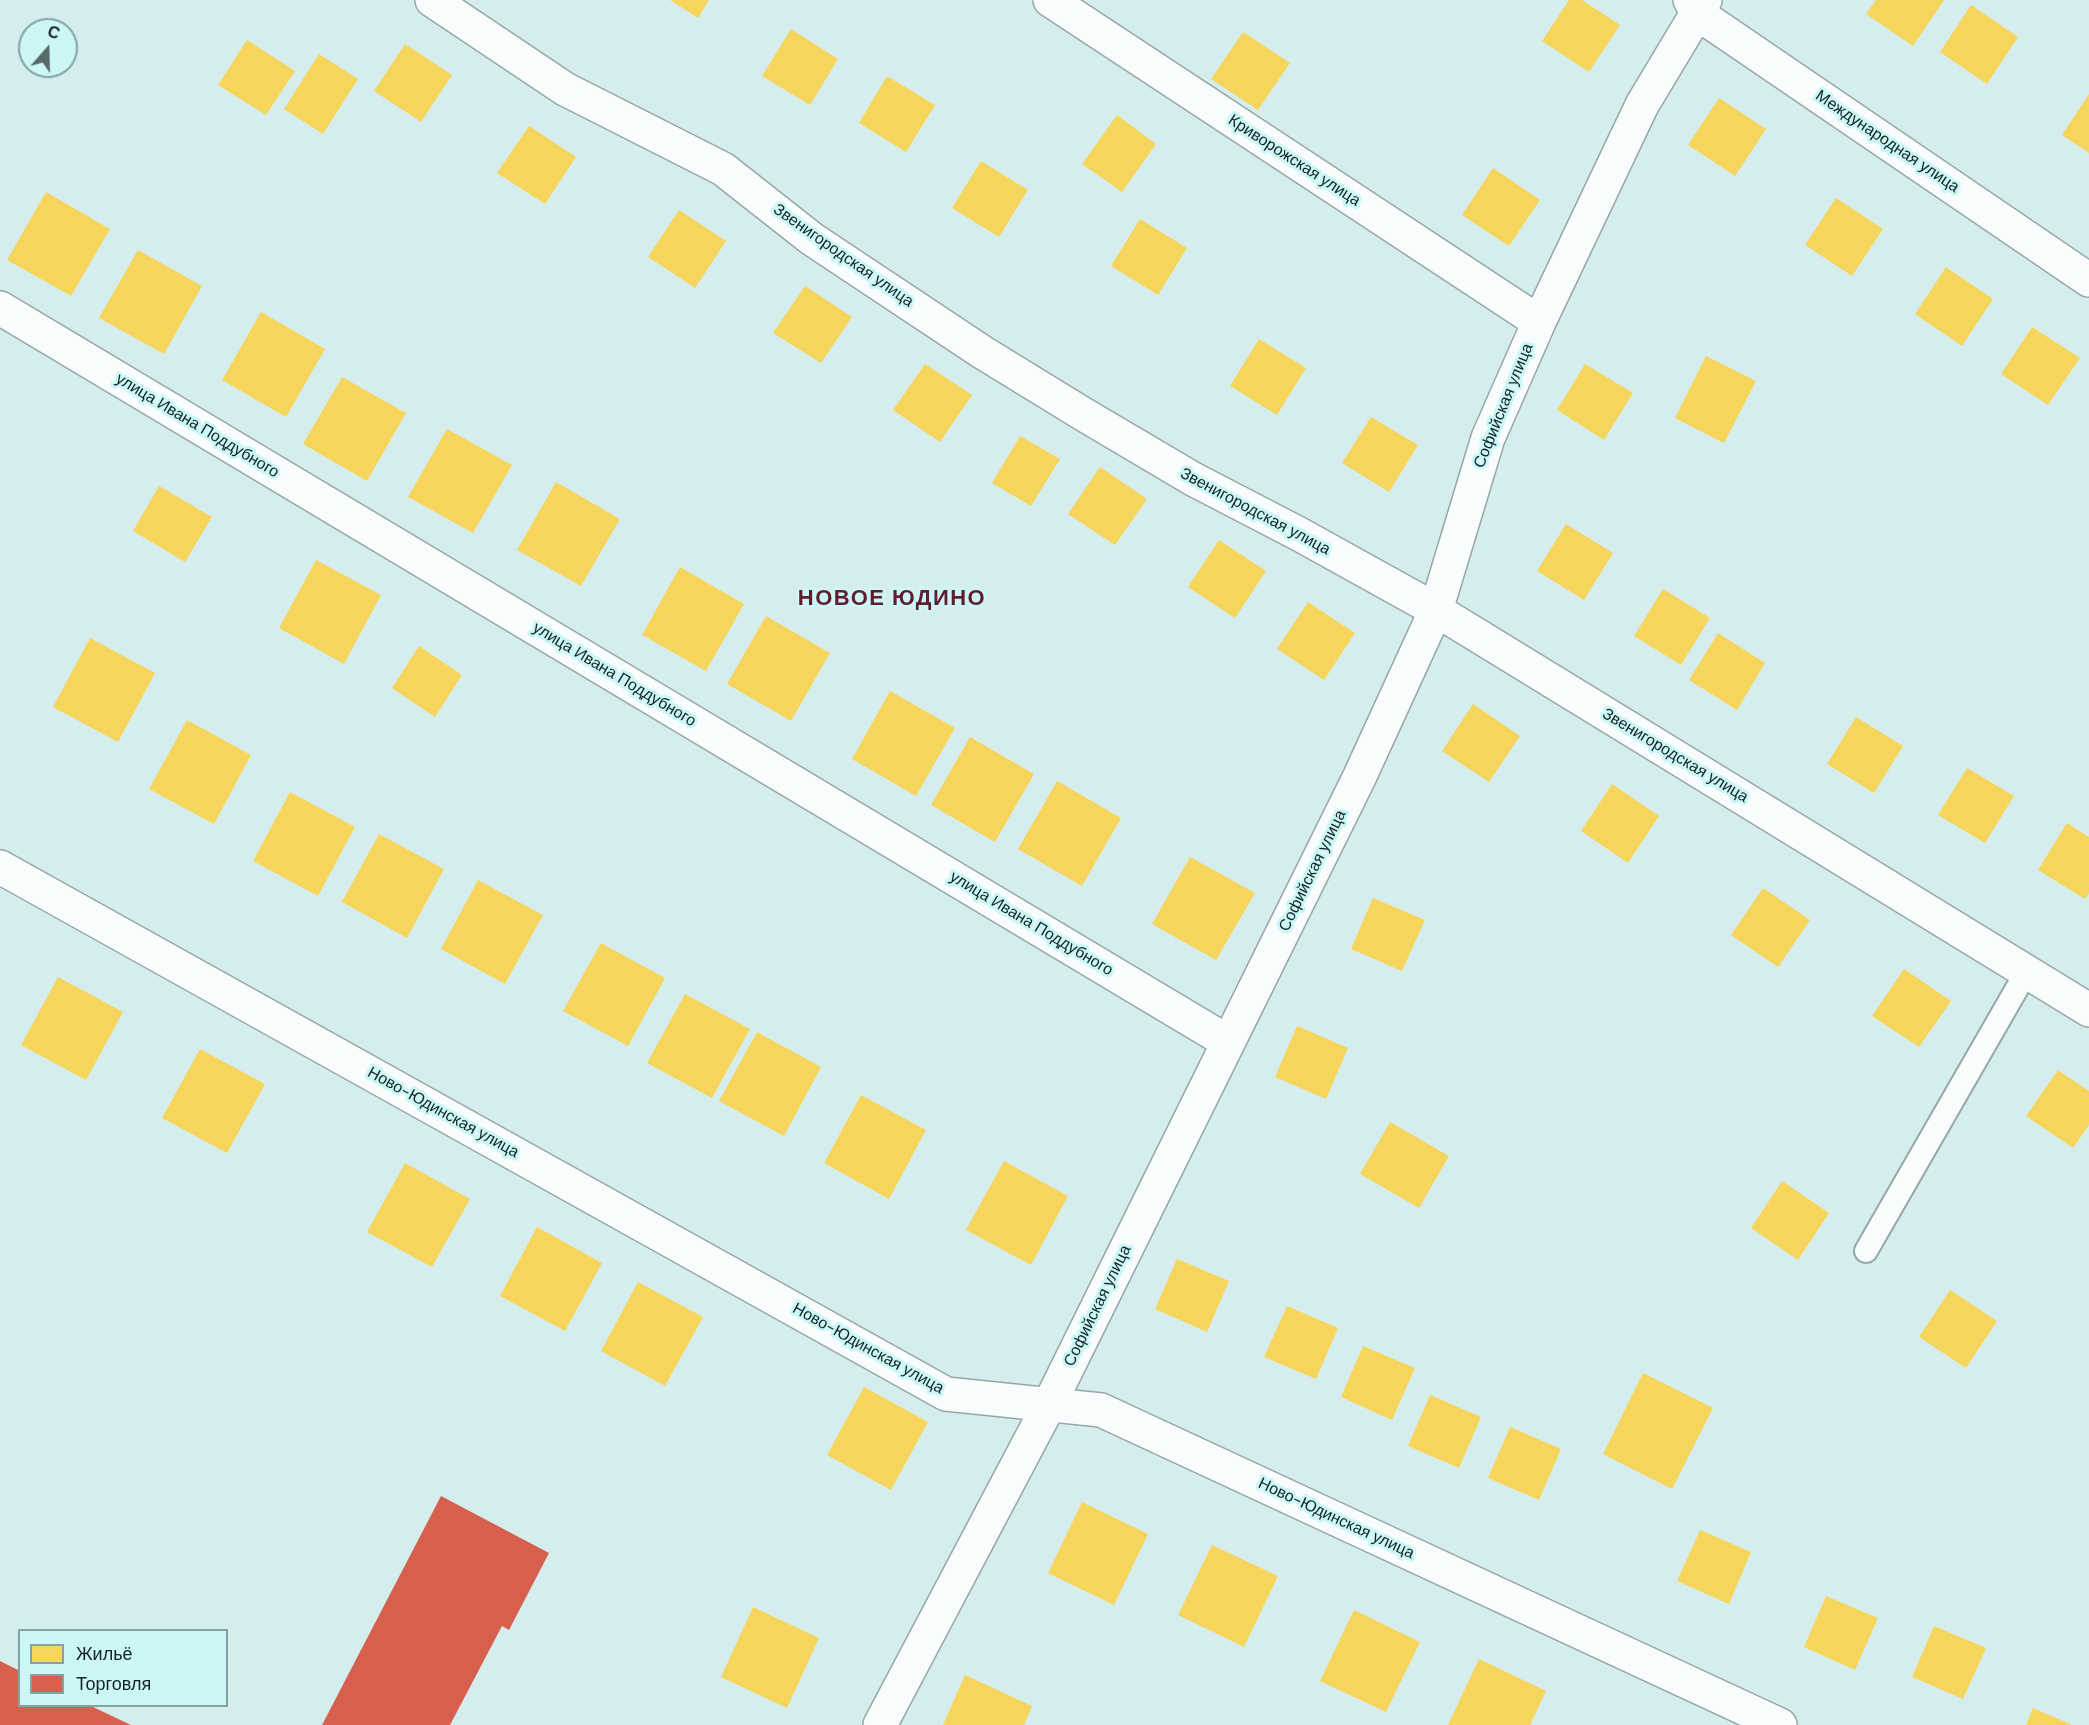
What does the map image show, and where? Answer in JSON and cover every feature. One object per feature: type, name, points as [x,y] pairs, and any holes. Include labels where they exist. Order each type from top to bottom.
[{"type":"street","name":"Звенигородская улица","points":[[432,0],[565,89],[723,169],[812,239],[982,352],[1083,414],[1193,479],[1299,534],[1436,610],[2089,1010]]},
{"type":"street","name":"Криворожская улица","points":[[1050,0],[1539,322]]},
{"type":"street","name":"Софийская улица","points":[[880,1725],[1050,1403],[1359,778],[1436,610],[1488,438],[1539,322],[1642,105],[1698,4]]},
{"type":"street","name":"Международная улица","points":[[1698,4],[2089,280]]},
{"type":"street","name":"улица Ивана Поддубного","points":[[0,308],[1228,1042]]},
{"type":"street","name":"Ново-Юдинская улица","points":[[0,867],[946,1394],[1101,1410],[1780,1725]]},
{"type":"lane","points":[[1866,1251],[2026,971]]},
{"type":"building: Жильё","points":[[670,0],[709,0],[698,18]]},
{"type":"building: Жильё","points":[[1569,0],[1582,0],[1620,25],[1589,72],[1542,41]]},
{"type":"building: Жильё","points":[[1876,0],[1944,0],[1913,46],[1866,14]]},
{"type":"building: Жильё","points":[[1971,5],[2018,37],[1987,84],[1940,52]]},
{"type":"building: Жильё","points":[[791,29],[838,59],[810,105],[762,76]]},
{"type":"building: Жильё","points":[[1243,32],[1290,63],[1258,110],[1211,79]]},
{"type":"building: Жильё","points":[[247,40],[295,71],[266,115],[218,85]]},
{"type":"building: Жильё","points":[[405,44],[452,75],[421,122],[374,91]]},
{"type":"building: Жильё","points":[[319,54],[358,79],[323,134],[284,109]]},
{"type":"building: Жильё","points":[[887,76],[935,105],[906,152],[859,123]]},
{"type":"building: Жильё","points":[[2089,94],[2089,153],[2062,135]]},
{"type":"building: Жильё","points":[[1719,98],[1766,129],[1735,176],[1688,145]]},
{"type":"building: Жильё","points":[[1117,115],[1156,144],[1122,192],[1082,164]]},
{"type":"building: Жильё","points":[[529,126],[576,157],[545,204],[497,173]]},
{"type":"building: Жильё","points":[[981,161],[1028,190],[999,237],[952,208]]},
{"type":"building: Жильё","points":[[1493,168],[1540,200],[1509,246],[1462,215]]},
{"type":"building: Жильё","points":[[46,192],[110,229],[71,296],[7,260]]},
{"type":"building: Жильё","points":[[1836,198],[1883,229],[1852,276],[1805,245]]},
{"type":"building: Жильё","points":[[679,210],[726,241],[695,288],[648,257]]},
{"type":"building: Жильё","points":[[1140,219],[1187,248],[1158,295],[1111,266]]},
{"type":"building: Жильё","points":[[138,250],[202,286],[164,354],[99,318]]},
{"type":"building: Жильё","points":[[1946,267],[1993,299],[1962,346],[1915,314]]},
{"type":"building: Жильё","points":[[805,286],[852,317],[821,363],[773,333]]},
{"type":"building: Жильё","points":[[261,312],[325,349],[286,417],[222,380]]},
{"type":"building: Жильё","points":[[2032,327],[2080,358],[2048,405],[2001,374]]},
{"type":"building: Жильё","points":[[1259,339],[1306,368],[1277,415],[1230,386]]},
{"type":"building: Жильё","points":[[1706,356],[1756,381],[1724,443],[1675,418]]},
{"type":"building: Жильё","points":[[925,364],[972,395],[940,442],[893,410]]},
{"type":"building: Жильё","points":[[1585,364],[1633,393],[1604,440],[1557,410]]},
{"type":"building: Жильё","points":[[342,377],[406,413],[367,481],[303,444]]},
{"type":"building: Жильё","points":[[1371,417],[1418,445],[1389,492],[1342,463]]},
{"type":"building: Жильё","points":[[447,429],[512,465],[473,533],[408,497]]},
{"type":"building: Жильё","points":[[1020,436],[1060,459],[1031,506],[992,483]]},
{"type":"building: Жильё","points":[[1100,467],[1147,499],[1115,545],[1068,514]]},
{"type":"building: Жильё","points":[[556,482],[620,519],[581,586],[517,550]]},
{"type":"building: Жильё","points":[[159,486],[212,517],[185,562],[133,531]]},
{"type":"building: Жильё","points":[[1566,524],[1613,553],[1584,600],[1537,571]]},
{"type":"building: Жильё","points":[[1219,540],[1266,571],[1235,618],[1188,587]]},
{"type":"building: Жильё","points":[[316,560],[381,595],[344,664],[279,628]]},
{"type":"building: Жильё","points":[[680,567],[744,604],[706,671],[642,635]]},
{"type":"building: Жильё","points":[[1663,589],[1710,618],[1681,665],[1634,636]]},
{"type":"building: Жильё","points":[[1308,602],[1355,633],[1324,680],[1277,649]]},
{"type":"building: Жильё","points":[[766,616],[830,653],[791,721],[727,684]]},
{"type":"building: Жильё","points":[[1718,633],[1765,663],[1737,710],[1689,680]]},
{"type":"building: Жильё","points":[[90,638],[155,673],[118,742],[53,707]]},
{"type":"building: Жильё","points":[[419,646],[462,675],[435,717],[392,688]]},
{"type":"building: Жильё","points":[[890,691],[955,728],[916,796],[852,759]]},
{"type":"building: Жильё","points":[[1473,704],[1520,736],[1489,782],[1442,751]]},
{"type":"building: Жильё","points":[[1856,717],[1903,746],[1874,793],[1827,764]]},
{"type":"building: Жильё","points":[[187,720],[251,755],[214,824],[149,789]]},
{"type":"building: Жильё","points":[[970,737],[1034,774],[995,842],[931,805]]},
{"type":"building: Жильё","points":[[1967,768],[2014,796],[1985,843],[1938,815]]},
{"type":"building: Жильё","points":[[1057,781],[1121,818],[1082,886],[1018,849]]},
{"type":"building: Жильё","points":[[1612,784],[1659,816],[1628,863],[1581,831]]},
{"type":"building: Жильё","points":[[290,792],[355,827],[318,896],[253,861]]},
{"type":"building: Жильё","points":[[2067,823],[2089,837],[2089,893],[2085,899],[2038,870]]},
{"type":"building: Жильё","points":[[379,834],[444,869],[407,938],[342,902]]},
{"type":"building: Жильё","points":[[1190,857],[1255,893],[1216,960],[1152,924]]},
{"type":"building: Жильё","points":[[478,880],[543,915],[505,984],[441,949]]},
{"type":"building: Жильё","points":[[1763,888],[1810,920],[1778,967],[1731,935]]},
{"type":"building: Жильё","points":[[1373,898],[1425,920],[1402,971],[1351,949]]},
{"type":"building: Жильё","points":[[601,943],[665,978],[628,1046],[563,1011]]},
{"type":"building: Жильё","points":[[1904,969],[1951,1001],[1919,1047],[1872,1016]]},
{"type":"building: Жильё","points":[[58,977],[123,1012],[86,1080],[21,1045]]},
{"type":"building: Жильё","points":[[685,994],[750,1029],[712,1098],[647,1063]]},
{"type":"building: Жильё","points":[[1297,1026],[1348,1048],[1326,1099],[1275,1077]]},
{"type":"building: Жильё","points":[[757,1032],[821,1067],[784,1136],[719,1101]]},
{"type":"building: Жильё","points":[[200,1049],[265,1084],[227,1153],[162,1118]]},
{"type":"building: Жильё","points":[[2058,1070],[2089,1091],[2089,1125],[2073,1148],[2026,1116]]},
{"type":"building: Жильё","points":[[861,1095],[926,1130],[889,1199],[824,1163]]},
{"type":"building: Жильё","points":[[1390,1122],[1449,1156],[1419,1208],[1360,1174]]},
{"type":"building: Жильё","points":[[1004,1161],[1068,1196],[1031,1265],[966,1230]]},
{"type":"building: Жильё","points":[[405,1163],[470,1199],[432,1267],[367,1232]]},
{"type":"building: Жильё","points":[[1782,1181],[1829,1213],[1798,1260],[1751,1228]]},
{"type":"building: Жильё","points":[[537,1227],[602,1263],[565,1331],[500,1296]]},
{"type":"building: Жильё","points":[[1177,1259],[1229,1281],[1207,1332],[1155,1309]]},
{"type":"building: Жильё","points":[[638,1282],[703,1317],[665,1386],[601,1351]]},
{"type":"building: Жильё","points":[[1950,1290],[1997,1321],[1966,1368],[1919,1337]]},
{"type":"building: Жильё","points":[[1287,1306],[1338,1328],[1316,1379],[1264,1357]]},
{"type":"building: Жильё","points":[[1363,1346],[1415,1368],[1392,1420],[1341,1397]]},
{"type":"building: Жильё","points":[[1643,1373],[1713,1408],[1672,1489],[1603,1454]]},
{"type":"building: Жильё","points":[[864,1387],[928,1422],[891,1490],[827,1455]]},
{"type":"building: Жильё","points":[[1430,1395],[1481,1417],[1459,1468],[1408,1446]]},
{"type":"building: Жильё","points":[[1510,1427],[1561,1449],[1539,1500],[1488,1478]]},
{"type":"building: Жильё","points":[[1082,1502],[1148,1534],[1114,1605],[1048,1573]]},
{"type":"building: Жильё","points":[[1700,1530],[1751,1552],[1729,1604],[1677,1581]]},
{"type":"building: Жильё","points":[[1212,1545],[1278,1576],[1244,1647],[1178,1615]]},
{"type":"building: Жильё","points":[[1826,1596],[1878,1618],[1855,1670],[1804,1647]]},
{"type":"building: Жильё","points":[[753,1607],[819,1638],[787,1708],[721,1677]]},
{"type":"building: Жильё","points":[[1354,1610],[1420,1642],[1386,1712],[1320,1681]]},
{"type":"building: Жильё","points":[[1934,1626],[1986,1648],[1963,1699],[1912,1677]]},
{"type":"building: Жильё","points":[[1479,1659],[1546,1691],[1530,1725],[1448,1725]]},
{"type":"building: Жильё","points":[[965,1675],[1032,1706],[1024,1725],[943,1725]]},
{"type":"building: Жильё","points":[[2033,1708],[2072,1725],[2026,1725]]},
{"type":"building: Торговля","points":[[441,1496],[549,1553],[509,1630],[502,1626],[450,1725],[322,1725]]},
{"type":"building: Торговля","points":[[0,1661],[18,1670],[18,1707],[93,1707],[131,1725],[0,1725]]},
{"type":"district","name":"НОВОЕ ЮДИНО","points":[[892,599]]}]
